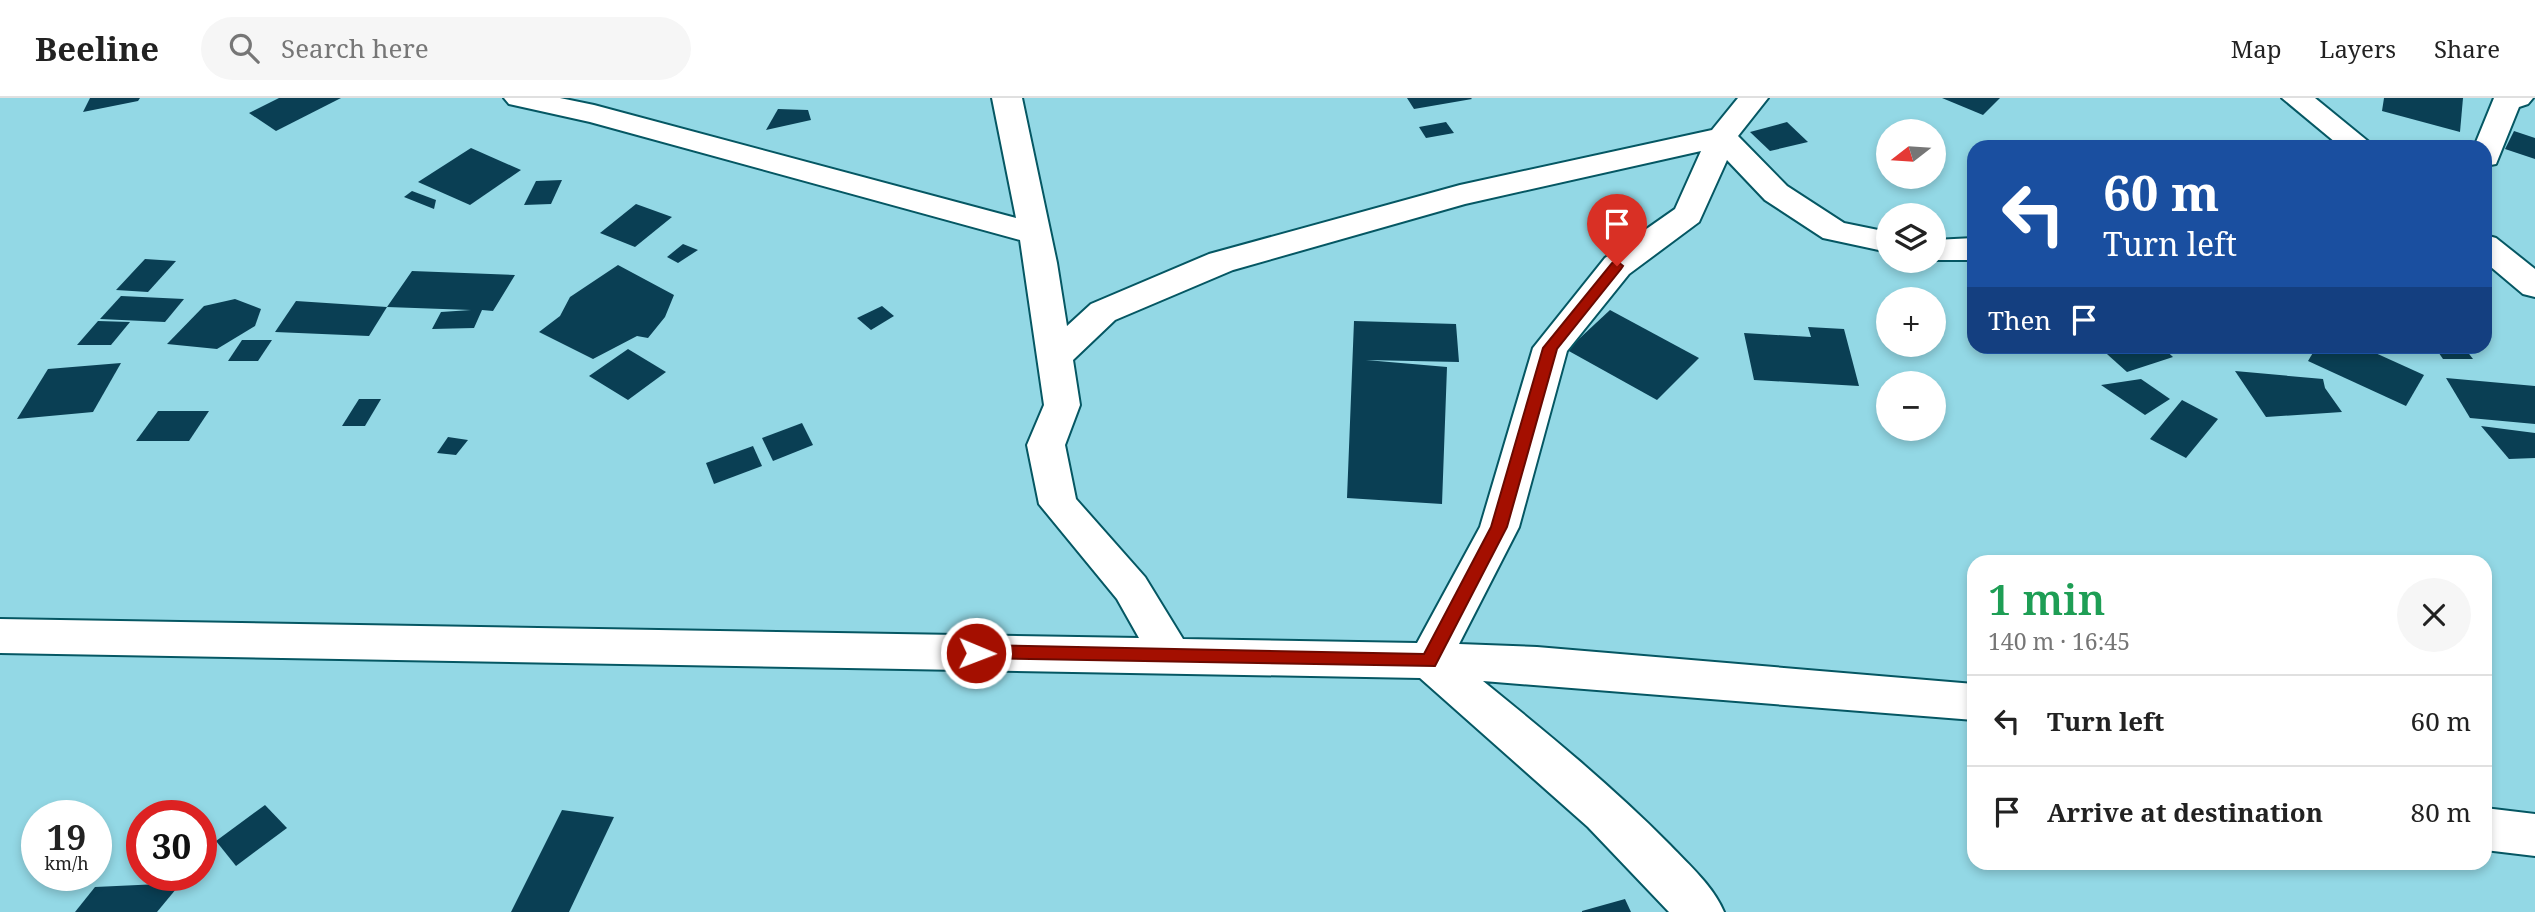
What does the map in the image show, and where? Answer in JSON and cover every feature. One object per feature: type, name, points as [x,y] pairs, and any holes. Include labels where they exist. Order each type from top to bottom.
[{"type":"street","points":[[519,98],[594,114],[1034,233]]},
{"type":"street","points":[[1007,98],[1034,233],[1062,405],[1046,445],[1058,504],[1131,588],[1171,656]]},
{"type":"street","points":[[1429,661],[1499,527],[1550,348],[1617,266],[1688,215],[1722,137],[1753,98]]},
{"type":"street","points":[[2297,98],[2351,140]]},
{"type":"street","points":[[2491,140],[2506,102],[2518,98]]},
{"type":"street","points":[[1055,357],[1103,312],[1221,261],[1460,195],[1722,137]]},
{"type":"street","points":[[1722,137],[1776,193],[1834,232],[1876,240]]},
{"type":"street","points":[[1946,250],[1967,249]]},
{"type":"street","points":[[2492,251],[2535,286]]},
{"type":"street","points":[[0,636],[1429,661],[1537,665],[1967,701]]},
{"type":"street","points":[[1429,661],[1570,780],[1675,882],[1700,912]]},
{"type":"street","points":[[2492,830],[2535,835]]},
{"type":"building","points":[[90,98],[140,98],[138,101],[83,112]]},
{"type":"building","points":[[279,98],[341,98],[276,131],[249,113]]},
{"type":"building","points":[[1407,98],[1471,98],[1472,99],[1414,109]]},
{"type":"building","points":[[1942,98],[2000,98],[1983,115]]},
{"type":"building","points":[[2384,98],[2463,98],[2460,132],[2382,111]]},
{"type":"building","points":[[778,109],[808,110],[811,120],[766,130]]},
{"type":"building","points":[[1446,122],[1454,133],[1426,138],[1419,127]]},
{"type":"building","points":[[1787,122],[1808,142],[1770,151],[1750,132]]},
{"type":"building","points":[[2514,131],[2535,138],[2535,159],[2505,149]]},
{"type":"building","points":[[471,148],[521,170],[470,205],[418,182]]},
{"type":"building","points":[[562,180],[551,204],[524,205],[536,181]]},
{"type":"building","points":[[412,191],[436,200],[434,209],[404,197]]},
{"type":"building","points":[[636,204],[672,217],[635,247],[600,233]]},
{"type":"building","points":[[683,244],[698,250],[678,263],[667,257]]},
{"type":"building","points":[[145,259],[176,261],[148,292],[116,290]]},
{"type":"building","points":[[618,265],[674,295],[665,317],[648,338],[637,336],[593,359],[539,332],[560,316],[570,297]]},
{"type":"building","points":[[412,271],[515,275],[493,311],[482,310],[474,328],[432,329],[441,312],[471,310],[387,307]]},
{"type":"building","points":[[121,296],[184,299],[165,322],[100,319]]},
{"type":"building","points":[[235,299],[261,309],[255,326],[217,349],[167,344],[204,306]]},
{"type":"building","points":[[296,301],[387,307],[369,336],[275,332]]},
{"type":"building","points":[[882,306],[894,316],[871,330],[857,318]]},
{"type":"building","points":[[1610,310],[1699,358],[1657,400],[1567,350]]},
{"type":"building","points":[[98,321],[130,322],[111,345],[77,345]]},
{"type":"building","points":[[1354,321],[1456,324],[1459,362],[1366,360],[1447,367],[1442,504],[1347,498]]},
{"type":"building","points":[[1808,327],[1844,329],[1859,386],[1754,380],[1744,333],[1811,337]]},
{"type":"building","points":[[242,340],[272,340],[258,361],[228,361]]},
{"type":"building","points":[[628,349],[666,372],[628,400],[589,376]]},
{"type":"building","points":[[2107,354],[2170,354],[2173,357],[2127,372]]},
{"type":"building","points":[[2312,354],[2378,354],[2424,375],[2406,406],[2308,361]]},
{"type":"building","points":[[2440,354],[2469,354],[2473,359],[2443,359]]},
{"type":"building","points":[[121,363],[93,412],[17,419],[48,369]]},
{"type":"building","points":[[2235,371],[2323,379],[2325,388],[2342,412],[2266,417]]},
{"type":"building","points":[[2446,378],[2535,386],[2535,424],[2470,418]]},
{"type":"building","points":[[2141,379],[2170,399],[2145,415],[2101,385]]},
{"type":"building","points":[[359,399],[381,399],[365,426],[342,426]]},
{"type":"building","points":[[2182,400],[2218,419],[2186,458],[2150,439]]},
{"type":"building","points":[[158,411],[209,411],[189,441],[136,441]]},
{"type":"building","points":[[802,423],[813,445],[773,461],[762,438]]},
{"type":"building","points":[[2481,426],[2535,433],[2535,458],[2509,459]]},
{"type":"building","points":[[448,437],[468,440],[456,455],[437,453]]},
{"type":"building","points":[[753,446],[762,466],[714,484],[706,463]]},
{"type":"building","points":[[265,805],[287,828],[236,866],[217,840]]},
{"type":"building","points":[[562,810],[614,817],[569,912],[511,912]]},
{"type":"building","points":[[112,886],[126,886],[126,891],[174,891],[157,912],[75,912],[92,891],[112,891]]},
{"type":"building","points":[[1625,899],[1631,912],[1582,912],[1582,911]]},
{"type":"route","points":[[976,653],[1429,661],[1499,527],[1550,348],[1617,266]]}]
